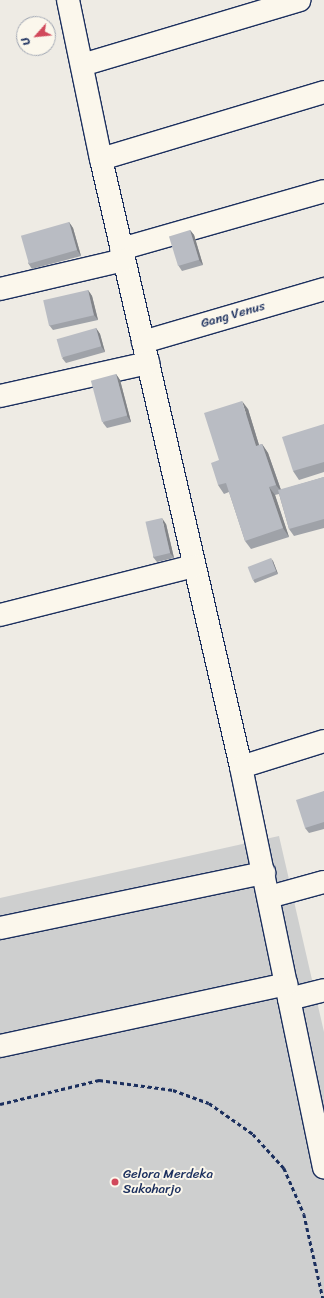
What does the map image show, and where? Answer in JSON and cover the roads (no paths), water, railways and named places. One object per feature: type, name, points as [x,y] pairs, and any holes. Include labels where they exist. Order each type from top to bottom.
[{"type":"street","points":[[68,0],[101,159],[241,767],[288,992],[316,1093],[324,1168]]},
{"type":"street","points":[[82,64],[300,0]]},
{"type":"street","points":[[101,159],[324,92]]},
{"type":"street","points":[[0,289],[123,254],[324,191]]},
{"type":"street","name":"Gang Venus","points":[[0,396],[145,352],[324,289]]},
{"type":"street","points":[[0,615],[194,566]]},
{"type":"street","points":[[241,767],[324,741]]},
{"type":"street","points":[[0,928],[264,873]]},
{"type":"street","points":[[269,897],[324,882]]},
{"type":"street","points":[[0,1046],[288,992],[324,990]]},
{"type":"place","name":"Gelora Merdeka Sukoharjo","points":[[115,1182]]}]
